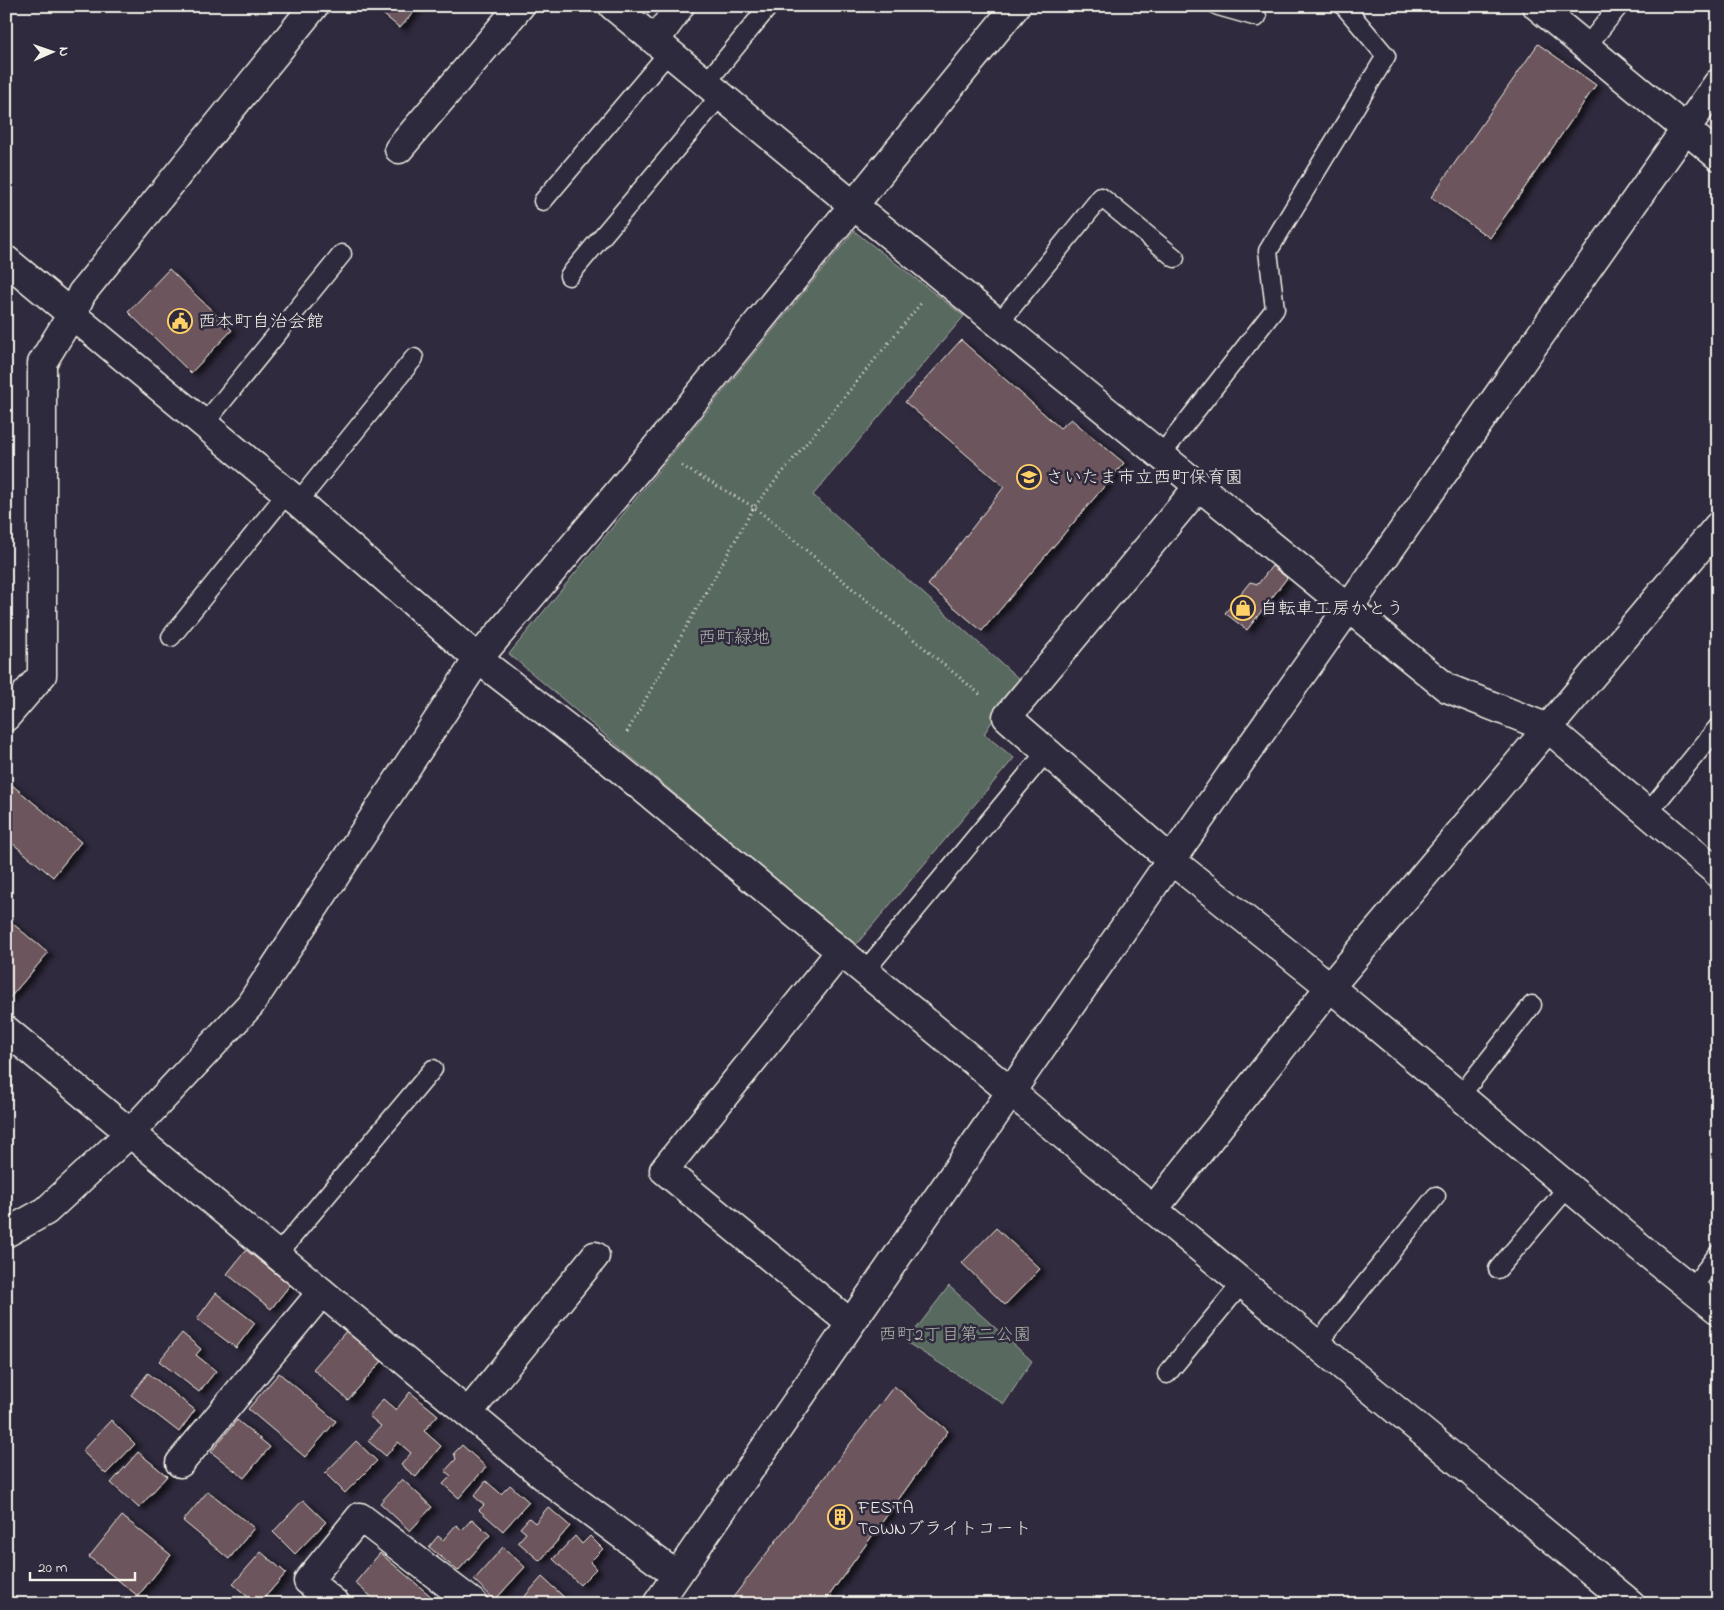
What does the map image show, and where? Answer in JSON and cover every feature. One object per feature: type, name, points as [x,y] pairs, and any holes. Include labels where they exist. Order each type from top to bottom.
[{"type":"street","points":[[6,717],[42,675],[42,363],[72,314],[82,293],[314,6]]},
{"type":"street","points":[[399,149],[520,6]]},
{"type":"street","points":[[613,6],[853,205],[1447,688],[1548,728],[1718,873]]},
{"type":"street","points":[[662,46],[680,6]]},
{"type":"street","points":[[6,1234],[46,1211],[131,1132],[250,1005],[478,659],[654,450],[1016,6]]},
{"type":"street","points":[[1537,6],[1718,156]]},
{"type":"street","points":[[657,1604],[1171,860],[1718,83]]},
{"type":"street","points":[[6,260],[293,498],[478,659],[610,761],[1631,1604]]},
{"type":"street","points":[[1198,486],[1008,717],[1171,860],[1330,987],[1718,1310]]},
{"type":"street","points":[[1153,1210],[1330,987],[1718,526]]},
{"type":"street","points":[[840,952],[664,1170],[850,1323]]},
{"type":"street","points":[[6,1030],[552,1483],[676,1575]]},
{"type":"street","points":[[468,1413],[595,1256]]},
{"type":"street","points":[[180,1464],[322,1292]]},
{"type":"street","points":[[336,1604],[308,1581],[360,1517],[474,1604]]},
{"type":"lane","points":[[569,276],[714,89],[769,6]]},
{"type":"lane","points":[[1218,6],[1257,17]]},
{"type":"lane","points":[[1161,455],[1275,309],[1268,251],[1386,56],[1344,6]]},
{"type":"lane","points":[[1586,47],[1619,6]]},
{"type":"lane","points":[[543,201],[662,46]]},
{"type":"lane","points":[[999,323],[1100,196],[1176,258]]},
{"type":"lane","points":[[204,424],[342,254]]},
{"type":"lane","points":[[171,637],[414,358]]},
{"type":"lane","points":[[1648,813],[1718,728]]},
{"type":"lane","points":[[864,972],[1047,751]]},
{"type":"lane","points":[[1460,1096],[1532,1005]]},
{"type":"lane","points":[[277,1255],[433,1069]]},
{"type":"lane","points":[[1498,1269],[1568,1187]]},
{"type":"lane","points":[[1316,1345],[1436,1196]]},
{"type":"lane","points":[[1691,1289],[1718,1254]]},
{"type":"lane","points":[[1167,1374],[1242,1284]]},
{"type":"path","points":[[610,761],[754,507],[943,278]]},
{"type":"path","points":[[654,450],[754,507],[1008,717]]},
{"type":"green space","name":"西町緑地","points":[[854,231],[964,316],[813,495],[1019,679],[984,734],[1014,758],[855,946],[509,654]]},
{"type":"green space","name":"西町2丁目第二公園","points":[[949,1286],[1032,1361],[1004,1404],[906,1342]]},
{"type":"building","points":[[373,6],[419,6],[400,28]]},
{"type":"building","points":[[1538,44],[1596,85],[1490,238],[1431,197]]},
{"type":"building","name":"西本町自治会館","points":[[169,269],[232,330],[191,373],[128,312]]},
{"type":"building","points":[[961,340],[1060,428],[1071,419],[1124,463],[982,631],[928,585],[1004,487],[905,402]]},
{"type":"building","points":[[1272,566],[1287,578],[1247,630],[1225,613],[1250,582],[1258,584]]},
{"type":"building","points":[[6,780],[81,842],[53,877],[6,838]]},
{"type":"building","points":[[6,918],[48,953],[8,1000],[6,999]]},
{"type":"building","points":[[996,1228],[1040,1269],[1005,1305],[962,1263]]},
{"type":"building","points":[[246,1250],[290,1285],[271,1309],[227,1274]]},
{"type":"building","points":[[216,1293],[255,1323],[236,1348],[197,1319]]},
{"type":"building","points":[[347,1330],[382,1361],[348,1400],[313,1369]]},
{"type":"building","points":[[182,1333],[201,1349],[196,1355],[216,1371],[199,1392],[159,1361]]},
{"type":"building","points":[[148,1373],[195,1410],[179,1432],[131,1395]]},
{"type":"building","points":[[279,1373],[336,1421],[305,1457],[248,1409]]},
{"type":"building","name":"FESTA TOWNブライトコート","points":[[894,1386],[948,1431],[823,1604],[728,1604]]},
{"type":"building","points":[[410,1392],[438,1415],[424,1431],[441,1446],[416,1477],[401,1465],[411,1453],[398,1442],[386,1456],[368,1441],[381,1426],[369,1416],[383,1399],[396,1410]]},
{"type":"building","points":[[111,1420],[135,1444],[106,1474],[82,1451]]},
{"type":"building","points":[[237,1420],[270,1447],[244,1478],[211,1452]]},
{"type":"building","points":[[356,1441],[377,1461],[345,1493],[325,1473]]},
{"type":"building","points":[[462,1445],[486,1467],[459,1498],[443,1484],[451,1476],[445,1471],[456,1459],[454,1453]]},
{"type":"building","points":[[138,1452],[167,1476],[139,1508],[111,1483]]},
{"type":"building","points":[[402,1479],[432,1507],[410,1531],[380,1503]]},
{"type":"building","points":[[486,1481],[501,1494],[510,1485],[529,1502],[503,1531],[479,1510],[484,1505],[474,1496]]},
{"type":"building","points":[[208,1491],[254,1528],[229,1559],[183,1521]]},
{"type":"building","points":[[303,1500],[326,1522],[295,1554],[273,1532]]},
{"type":"building","points":[[548,1507],[570,1526],[540,1561],[518,1542],[526,1533],[520,1528],[529,1518],[535,1523]]},
{"type":"building","points":[[122,1516],[171,1555],[138,1596],[89,1557]]},
{"type":"building","points":[[472,1519],[490,1535],[458,1571],[429,1547],[438,1536],[443,1540],[456,1525],[462,1530]]},
{"type":"building","points":[[575,1536],[582,1544],[590,1536],[603,1549],[590,1562],[596,1569],[580,1585],[553,1559]]},
{"type":"building","points":[[503,1547],[525,1567],[495,1600],[474,1580]]},
{"type":"building","points":[[261,1552],[286,1573],[259,1604],[256,1604],[233,1584]]},
{"type":"building","points":[[380,1553],[433,1598],[427,1604],[380,1604],[355,1583]]},
{"type":"building","points":[[542,1577],[564,1597],[559,1604],[518,1604]]},
{"type":"place","name":"西本町自治会館","points":[[180,321]]},
{"type":"place","name":"さいたま市立西町保育園","points":[[1029,477]]},
{"type":"place","name":"自転車工房かとう","points":[[1243,608]]},
{"type":"place","name":"FESTA TOWNブライトコート","points":[[840,1517]]}]
